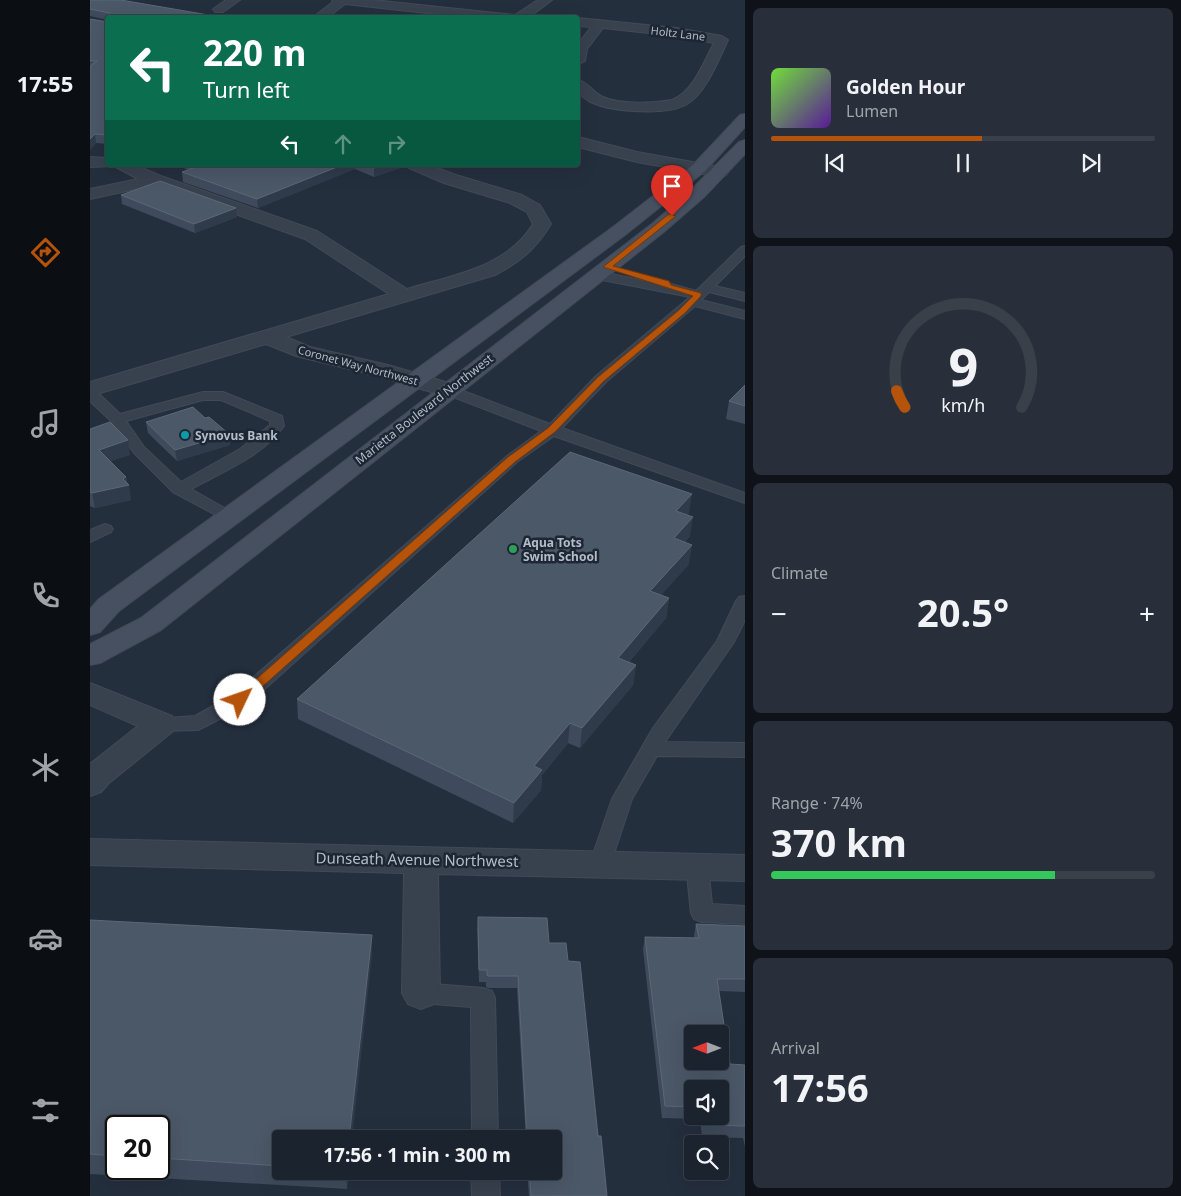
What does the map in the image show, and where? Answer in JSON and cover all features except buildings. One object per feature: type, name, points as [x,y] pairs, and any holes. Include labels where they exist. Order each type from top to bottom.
[{"type":"main road","points":[[90,626],[109,605],[414,380],[619,232],[699,168],[745,118]]},
{"type":"main road","name":"Marietta Boulevard Northwest","points":[[90,656],[151,624],[665,221],[720,172],[745,145]]},
{"type":"street","points":[[219,9],[234,0]]},
{"type":"street","points":[[338,0],[435,14],[488,15],[505,3]]},
{"type":"street","points":[[322,15],[343,0]]},
{"type":"street","points":[[524,15],[546,0]]},
{"type":"street","name":"Holtz Lane","points":[[580,22],[676,32],[722,40],[705,72],[689,95],[680,102],[661,105],[611,105],[596,100],[580,86]]},
{"type":"street","points":[[580,49],[600,24]]},
{"type":"street","points":[[580,143],[637,157],[720,172]]},
{"type":"street","points":[[90,162],[105,164]]},
{"type":"street","points":[[126,167],[155,180],[311,235],[403,296]]},
{"type":"street","name":"Coronet Way Northwest","points":[[90,389],[488,271],[516,256],[531,243],[542,224],[534,209],[516,199],[450,179],[420,167]]},
{"type":"street","points":[[90,194],[155,180]]},
{"type":"street","name":"Coronet Way Northwest","points":[[268,336],[303,352],[380,370],[448,390]]},
{"type":"street","points":[[90,693],[98,694],[161,724],[98,775],[90,784]]},
{"type":"street","name":"Dunseath Avenue Northwest","points":[[90,852],[745,868]]},
{"type":"street","points":[[421,859],[421,993]]},
{"type":"lane","points":[[161,724],[198,723],[240,700],[512,460],[552,430],[601,379],[699,295],[742,254]]},
{"type":"lane","points":[[602,271],[659,288],[668,287],[699,295],[745,315]]},
{"type":"lane","points":[[699,295],[745,297]]},
{"type":"lane","points":[[448,390],[552,430],[745,498]]},
{"type":"lane","points":[[90,393],[117,420],[139,450],[179,489],[229,517]]},
{"type":"lane","points":[[117,420],[203,396],[223,396],[277,419],[278,426],[271,434],[179,489]]},
{"type":"lane","points":[[90,537],[105,529]]},
{"type":"lane","points":[[601,863],[622,799],[660,733],[725,642],[745,601]]},
{"type":"lane","points":[[650,749],[745,750]]},
{"type":"lane","points":[[697,866],[702,913],[745,915]]},
{"type":"lane","points":[[421,993],[483,998],[485,1130]]},
{"type":"lane","points":[[485,1180],[486,1196]]},
{"type":"place","name":"Synovus Bank","points":[[185,435]]},
{"type":"place","name":"Aqua Tots Swim School","points":[[513,549]]},
{"type":"route","points":[[240,700],[512,460],[552,430],[601,379],[682,312],[699,295],[668,287],[666,283],[607,267],[672,216]]}]
